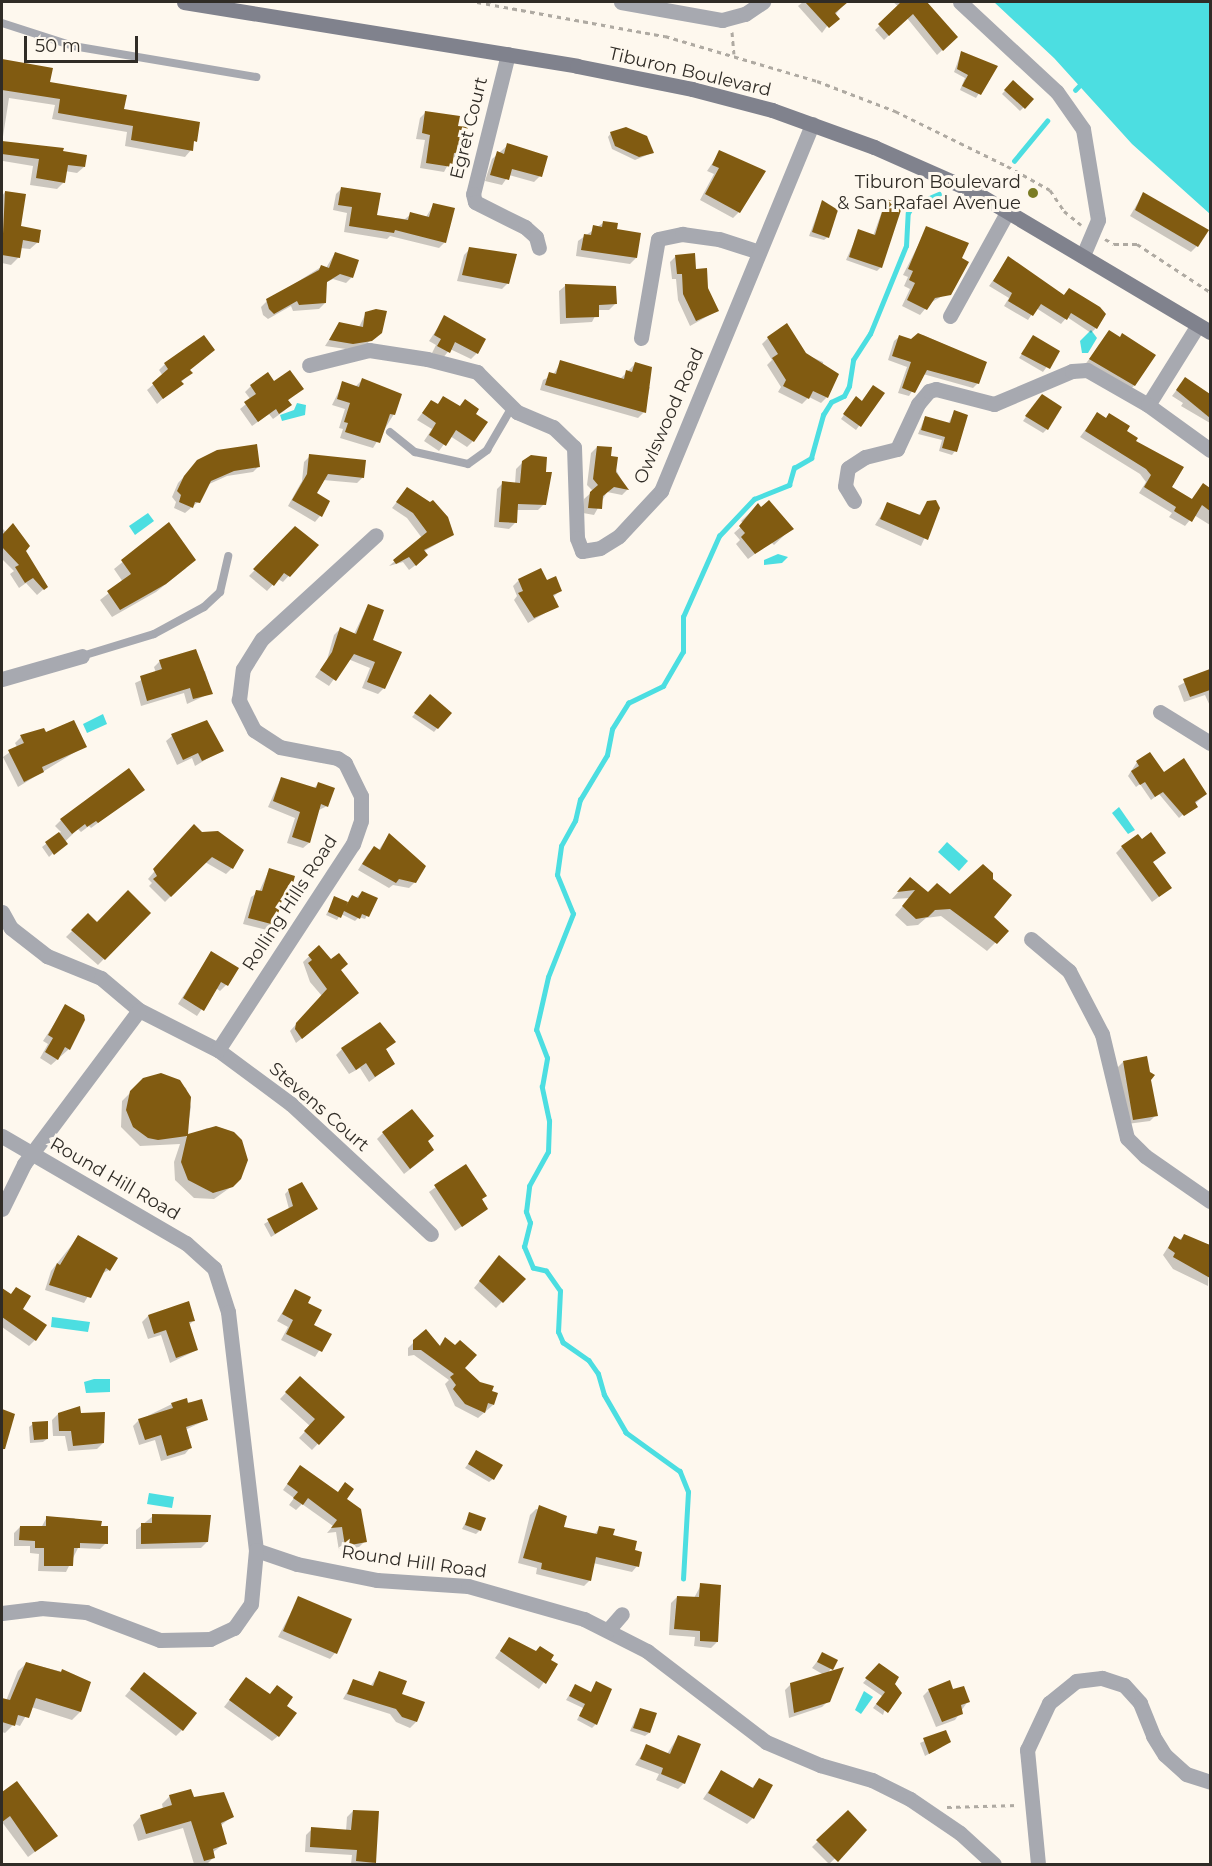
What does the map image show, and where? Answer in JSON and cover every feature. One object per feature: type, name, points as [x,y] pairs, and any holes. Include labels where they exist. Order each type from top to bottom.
[{"type":"main road","name":"Tiburon Boulevard","points":[[184,2],[508,54],[700,90],[812,124],[934,172],[1008,211],[1204,328]]},
{"type":"street","points":[[621,2],[730,19],[763,2]]},
{"type":"street","points":[[960,2],[1057,92],[1083,129],[1098,220],[1083,256]]},
{"type":"street","name":"Egret Court","points":[[508,54],[473,194],[476,202],[525,227],[536,237],[539,248]]},
{"type":"street","name":"Owlswood Road","points":[[309,365],[369,350],[427,359],[477,372],[512,406],[553,427],[574,447],[577,538],[582,551],[600,548],[619,536],[661,491],[812,124]]},
{"type":"street","points":[[950,316],[1008,211]]},
{"type":"street","points":[[641,338],[658,238],[682,234],[719,239],[759,252]]},
{"type":"street","points":[[1148,405],[1204,328]]},
{"type":"street","points":[[854,501],[845,486],[848,468],[865,457],[897,449],[918,404],[929,391],[944,389],[994,404],[1072,371],[1087,370],[1148,405],[1210,450]]},
{"type":"street","name":"Rolling Hills Road","points":[[218,1050],[353,844],[361,821],[361,796],[345,763],[338,758],[280,747],[254,730],[239,700],[243,669],[262,639],[337,574],[376,535]]},
{"type":"street","points":[[2,679],[82,656]]},
{"type":"street","points":[[1160,712],[1210,743]]},
{"type":"street","name":"Stevens Court","points":[[2,912],[11,928],[47,956],[101,978],[139,1010],[218,1050],[291,1104],[431,1233]]},
{"type":"street","points":[[1031,939],[1069,970],[1102,1034],[1128,1138],[1145,1156],[1210,1201]]},
{"type":"street","points":[[2,1209],[33,1154],[139,1010]]},
{"type":"street","name":"Round Hill Road","points":[[2,1136],[186,1243],[214,1268],[228,1312],[256,1550],[297,1564],[377,1580],[468,1587],[532,1602],[608,1630],[647,1651],[766,1742],[820,1765],[872,1780],[925,1808],[994,1864]]},
{"type":"street","points":[[2,1613],[41,1608],[86,1612],[160,1640],[210,1639],[234,1628],[250,1604],[256,1550]]},
{"type":"street","points":[[608,1630],[622,1614]]},
{"type":"street","points":[[1038,1864],[1026,1764],[1035,1726],[1057,1693],[1089,1678],[1113,1680],[1133,1693],[1165,1755],[1186,1774],[1210,1782]]},
{"type":"lane","points":[[2,23],[87,50],[256,77]]},
{"type":"lane","points":[[390,432],[415,452],[468,464],[487,450],[512,406]]},
{"type":"lane","points":[[82,656],[153,634],[204,608],[220,592],[228,556]]},
{"type":"path","points":[[477,2],[612,24],[734,54],[895,111],[1047,187],[1064,211],[1080,224]]},
{"type":"path","points":[[730,19],[734,54]]},
{"type":"path","points":[[1111,242],[1135,243],[1210,291]]},
{"type":"path","points":[[925,1808],[1032,1804]]},
{"type":"water","points":[[994,2],[1210,2],[1210,214],[1132,144],[1054,58]]},
{"type":"water","points":[[1091,330],[1097,338],[1088,353],[1082,353],[1080,341]]},
{"type":"water","points":[[297,403],[306,405],[305,415],[282,421],[280,415],[294,410]]},
{"type":"water","points":[[148,513],[154,521],[135,535],[129,526]]},
{"type":"water","points":[[778,554],[788,557],[782,563],[764,565],[764,560]]},
{"type":"water","points":[[103,714],[107,724],[87,733],[83,724]]},
{"type":"water","points":[[1119,807],[1135,830],[1128,834],[1112,813]]},
{"type":"water","points":[[947,842],[968,861],[959,871],[938,852]]},
{"type":"water","points":[[52,1317],[90,1322],[88,1332],[51,1327]]},
{"type":"water","points":[[94,1379],[110,1379],[110,1392],[86,1393],[84,1382]]},
{"type":"water","points":[[149,1493],[174,1497],[172,1508],[147,1504]]},
{"type":"water","points":[[864,1691],[873,1697],[861,1714],[855,1710]]},
{"type":"building","points":[[805,2],[848,2],[835,13],[840,19],[829,28]]},
{"type":"building","points":[[901,2],[927,2],[958,37],[943,51],[913,14],[889,36],[878,24]]},
{"type":"building","points":[[961,51],[998,66],[981,95],[962,86],[968,75],[957,69]]},
{"type":"building","points":[[2,59],[53,68],[50,82],[127,95],[124,109],[200,122],[193,151],[131,140],[133,126],[58,113],[60,99],[2,90]]},
{"type":"building","points":[[1013,80],[1034,99],[1025,109],[1004,90]]},
{"type":"building","points":[[425,111],[460,116],[458,126],[468,127],[463,154],[454,153],[452,167],[426,163],[430,135],[422,133]]},
{"type":"building","points":[[626,127],[647,136],[654,153],[639,157],[615,146],[610,132]]},
{"type":"building","points":[[2,141],[64,148],[63,151],[87,155],[85,167],[68,165],[65,183],[36,178],[39,159],[2,154]]},
{"type":"building","points":[[507,143],[548,156],[542,177],[512,169],[509,180],[490,175],[497,151],[504,154]]},
{"type":"building","points":[[719,150],[766,171],[740,213],[705,194],[719,168],[712,165]]},
{"type":"building","points":[[341,187],[381,193],[377,215],[408,220],[410,212],[429,217],[433,203],[455,208],[446,243],[395,230],[394,233],[349,226],[352,207],[338,205]]},
{"type":"building","points":[[5,191],[26,194],[21,226],[41,230],[39,243],[23,240],[20,258],[2,255]]},
{"type":"building","points":[[1143,192],[1209,230],[1198,247],[1135,210]]},
{"type":"building","points":[[886,199],[903,204],[882,268],[849,257],[858,229],[875,235]]},
{"type":"building","points":[[822,200],[838,210],[829,238],[812,232]]},
{"type":"building","points":[[603,221],[618,223],[617,229],[641,233],[637,258],[581,250],[584,234],[591,235],[593,225],[602,227]]},
{"type":"building","points":[[926,226],[969,243],[962,258],[969,262],[951,295],[935,298],[927,310],[907,300],[915,283],[909,280],[913,271],[908,269]]},
{"type":"building","points":[[469,247],[517,254],[509,284],[462,275]]},
{"type":"building","points":[[335,252],[359,260],[353,278],[340,274],[327,282],[326,303],[299,305],[297,301],[274,314],[269,309],[266,299],[319,270],[321,265],[329,268]]},
{"type":"building","points":[[695,253],[696,269],[707,268],[708,288],[719,311],[696,321],[683,294],[682,274],[677,274],[675,255]]},
{"type":"building","points":[[1008,256],[1064,295],[1069,288],[1100,307],[1106,314],[1097,329],[1071,313],[1067,320],[1041,304],[1033,316],[1008,301],[1012,293],[993,281]]},
{"type":"building","points":[[565,284],[616,286],[617,304],[599,305],[599,317],[566,318]]},
{"type":"building","points":[[376,309],[387,311],[382,333],[372,341],[353,344],[329,340],[339,322],[363,327],[365,312]]},
{"type":"building","points":[[444,315],[486,339],[478,354],[455,342],[450,353],[437,346],[441,339],[434,335]]},
{"type":"building","points":[[787,323],[806,353],[839,374],[828,398],[813,391],[809,399],[783,386],[786,380],[772,358],[778,354],[767,337]]},
{"type":"building","points":[[1109,330],[1120,337],[1122,333],[1156,355],[1135,386],[1089,359]]},
{"type":"building","points":[[918,333],[987,362],[979,384],[927,370],[915,393],[902,388],[911,362],[892,356],[899,335],[911,339]]},
{"type":"building","points":[[204,335],[215,350],[190,370],[193,373],[181,381],[184,384],[163,399],[152,383],[168,369],[164,363]]},
{"type":"building","points":[[1033,335],[1060,351],[1050,369],[1021,354]]},
{"type":"building","points":[[560,360],[624,379],[626,370],[632,372],[635,362],[652,367],[646,413],[545,385],[549,372],[556,374]]},
{"type":"building","points":[[290,370],[304,389],[288,400],[292,405],[279,414],[276,409],[258,422],[244,402],[256,394],[250,385],[268,372],[274,381]]},
{"type":"building","points":[[1185,377],[1210,394],[1210,418],[1176,390]]},
{"type":"building","points":[[362,378],[402,394],[395,415],[390,414],[380,443],[345,432],[348,423],[344,422],[350,403],[337,399],[342,381],[359,387]]},
{"type":"building","points":[[873,385],[885,393],[861,427],[843,414],[856,396],[862,401]]},
{"type":"building","points":[[1042,394],[1062,407],[1048,430],[1025,416]]},
{"type":"building","points":[[443,396],[460,406],[465,399],[479,409],[476,414],[488,422],[474,442],[456,430],[446,446],[429,435],[436,423],[422,413],[431,400],[438,404]]},
{"type":"building","points":[[954,410],[968,415],[957,452],[942,448],[945,437],[921,430],[925,416],[950,423]]},
{"type":"building","points":[[1097,412],[1106,418],[1109,413],[1130,426],[1127,431],[1138,438],[1136,441],[1184,467],[1172,487],[1192,499],[1203,483],[1210,488],[1210,511],[1202,505],[1192,522],[1174,511],[1176,507],[1144,487],[1151,475],[1146,469],[1085,431]]},
{"type":"building","points":[[257,444],[260,467],[234,471],[211,481],[200,503],[195,502],[193,508],[179,502],[181,495],[177,491],[184,476],[197,460],[217,450]]},
{"type":"building","points":[[597,446],[612,447],[611,456],[618,457],[616,472],[629,490],[614,487],[603,496],[602,509],[588,508],[590,492],[598,485],[593,479]]},
{"type":"building","points":[[309,454],[366,460],[364,478],[328,474],[317,493],[330,501],[322,517],[292,500],[307,474]]},
{"type":"building","points":[[531,455],[547,457],[546,472],[552,472],[546,505],[518,504],[517,523],[499,522],[502,481],[520,483],[522,461]]},
{"type":"building","points":[[407,487],[430,502],[433,500],[448,517],[454,535],[424,550],[428,555],[416,566],[409,557],[396,564],[393,560],[427,532],[413,513],[396,502]]},
{"type":"building","points":[[769,500],[794,529],[755,554],[741,537],[745,533],[739,526],[758,503],[761,507]]},
{"type":"building","points":[[936,500],[940,508],[928,540],[880,519],[887,502],[920,515],[927,501]]},
{"type":"building","points":[[169,522],[196,560],[166,584],[120,610],[107,591],[131,574],[121,560]]},
{"type":"building","points":[[13,523],[30,546],[26,551],[48,587],[44,590],[33,578],[25,583],[15,567],[19,565],[2,547],[2,535]]},
{"type":"building","points":[[295,526],[319,545],[290,577],[284,573],[274,586],[253,569]]},
{"type":"building","points":[[541,568],[547,580],[556,576],[562,591],[553,595],[559,607],[534,618],[518,593],[523,591],[518,579]]},
{"type":"building","points":[[368,604],[384,610],[373,640],[402,652],[385,689],[367,682],[375,662],[354,654],[336,681],[320,670],[332,652],[340,627],[356,634]]},
{"type":"building","points":[[196,649],[213,694],[193,699],[190,688],[147,701],[140,676],[162,669],[159,660]]},
{"type":"building","points":[[1210,669],[1210,690],[1190,697],[1183,679]]},
{"type":"building","points":[[430,694],[452,713],[438,729],[414,713]]},
{"type":"building","points":[[74,720],[87,747],[42,767],[44,772],[24,782],[8,750],[24,743],[20,735],[44,728],[46,732]]},
{"type":"building","points":[[207,720],[224,751],[202,761],[198,753],[183,760],[171,734]]},
{"type":"building","points":[[1150,752],[1164,772],[1184,758],[1207,794],[1195,802],[1198,807],[1184,816],[1163,792],[1155,797],[1145,782],[1140,785],[1131,771],[1139,766],[1136,761]]},
{"type":"building","points":[[129,768],[145,790],[98,823],[96,821],[87,827],[85,824],[72,834],[60,819]]},
{"type":"building","points":[[281,777],[316,788],[318,782],[335,788],[328,807],[321,804],[310,843],[292,837],[300,812],[273,801]]},
{"type":"building","points":[[194,824],[202,832],[218,831],[244,850],[233,869],[212,857],[171,897],[153,879],[157,876],[153,869]]},
{"type":"building","points":[[59,832],[68,844],[54,855],[45,842]]},
{"type":"building","points":[[1151,832],[1166,853],[1153,862],[1172,888],[1159,897],[1121,846],[1138,834],[1142,839]]},
{"type":"building","points":[[389,833],[426,866],[416,883],[399,879],[396,883],[362,864],[374,846],[380,850]]},
{"type":"building","points":[[983,864],[993,873],[993,879],[1012,895],[994,917],[1009,931],[997,944],[950,909],[935,910],[928,917],[916,919],[902,906],[915,890],[897,892],[910,877],[928,892],[937,883],[950,894]]},
{"type":"building","points":[[269,868],[295,876],[289,898],[283,896],[275,925],[248,918],[256,890],[262,891]]},
{"type":"building","points":[[128,890],[151,913],[105,960],[71,930],[88,913],[97,922]]},
{"type":"building","points":[[362,891],[378,898],[369,917],[362,914],[360,919],[344,911],[341,918],[328,912],[334,896],[348,902],[346,906],[352,895],[358,898]]},
{"type":"building","points":[[319,945],[331,959],[339,953],[348,964],[341,970],[359,993],[302,1039],[295,1029],[296,1023],[327,989],[308,963],[312,960],[308,955]]},
{"type":"building","points":[[211,951],[239,968],[228,986],[221,982],[204,1011],[183,998]]},
{"type":"building","points":[[65,1004],[84,1015],[85,1020],[70,1050],[65,1047],[58,1060],[45,1052],[53,1038],[48,1035]]},
{"type":"building","points":[[380,1022],[396,1042],[386,1049],[395,1064],[375,1077],[366,1063],[356,1070],[341,1048]]},
{"type":"building","points":[[1147,1056],[1150,1072],[1155,1075],[1151,1080],[1158,1116],[1133,1120],[1123,1061]]},
{"type":"building","points":[[161,1073],[180,1080],[191,1097],[188,1134],[216,1126],[234,1132],[242,1140],[248,1160],[241,1179],[233,1187],[213,1193],[188,1180],[181,1162],[187,1136],[158,1140],[148,1138],[133,1127],[126,1110],[130,1091],[143,1078]]},
{"type":"building","points":[[412,1109],[434,1136],[428,1141],[434,1150],[410,1169],[382,1132]]},
{"type":"building","points":[[466,1164],[487,1196],[482,1199],[488,1209],[462,1227],[434,1185]]},
{"type":"building","points":[[302,1182],[318,1209],[275,1234],[267,1219],[293,1206],[288,1189]]},
{"type":"building","points":[[1184,1234],[1210,1245],[1210,1278],[1173,1257],[1175,1253],[1168,1248],[1174,1236],[1181,1240]]},
{"type":"building","points":[[78,1235],[118,1258],[110,1271],[106,1268],[91,1298],[49,1285],[57,1263],[60,1265]]},
{"type":"building","points":[[499,1255],[526,1279],[503,1303],[479,1281]]},
{"type":"building","points":[[16,1287],[31,1296],[23,1309],[47,1325],[36,1341],[2,1317],[2,1288],[11,1294]]},
{"type":"building","points":[[295,1289],[311,1297],[308,1303],[322,1310],[314,1325],[332,1334],[322,1352],[286,1334],[293,1320],[282,1314]]},
{"type":"building","points":[[189,1301],[195,1321],[189,1322],[198,1350],[176,1358],[166,1330],[154,1334],[148,1315]]},
{"type":"building","points":[[426,1329],[440,1346],[445,1337],[455,1345],[460,1340],[477,1355],[465,1368],[480,1382],[494,1386],[492,1391],[498,1393],[494,1405],[488,1403],[485,1413],[465,1404],[453,1389],[456,1385],[450,1377],[454,1374],[421,1350],[413,1350],[413,1340]]},
{"type":"building","points":[[300,1376],[345,1417],[319,1445],[304,1431],[315,1419],[285,1392]]},
{"type":"building","points":[[187,1398],[188,1403],[202,1399],[208,1420],[186,1427],[192,1448],[167,1456],[161,1435],[145,1440],[138,1419],[173,1408],[171,1403]]},
{"type":"building","points":[[80,1406],[81,1413],[105,1412],[104,1443],[73,1446],[71,1431],[59,1431],[58,1413]]},
{"type":"building","points":[[2,1409],[15,1414],[5,1449],[2,1449]]},
{"type":"building","points":[[48,1421],[48,1439],[34,1440],[32,1422]]},
{"type":"building","points":[[476,1450],[503,1465],[494,1480],[468,1464]]},
{"type":"building","points":[[300,1465],[338,1492],[345,1482],[354,1489],[347,1499],[361,1509],[367,1542],[345,1546],[342,1527],[331,1528],[337,1520],[308,1498],[303,1505],[293,1498],[298,1492],[287,1484]]},
{"type":"building","points":[[539,1505],[567,1516],[564,1527],[597,1534],[599,1526],[615,1529],[613,1535],[637,1541],[635,1550],[642,1552],[639,1567],[596,1557],[591,1581],[541,1569],[542,1563],[523,1558]]},
{"type":"building","points":[[469,1512],[486,1518],[481,1531],[465,1525]]},
{"type":"building","points":[[152,1514],[211,1515],[208,1542],[141,1544],[141,1523],[152,1523]]},
{"type":"building","points":[[46,1516],[102,1521],[101,1526],[108,1526],[108,1544],[80,1543],[80,1548],[74,1548],[73,1566],[44,1566],[44,1548],[35,1548],[35,1541],[19,1540],[20,1526],[46,1526]]},
{"type":"building","points":[[700,1583],[721,1585],[718,1642],[700,1641],[700,1631],[674,1629],[677,1596],[699,1597]]},
{"type":"building","points":[[298,1596],[352,1619],[337,1654],[283,1631]]},
{"type":"building","points":[[509,1637],[536,1651],[540,1646],[554,1655],[551,1660],[558,1664],[546,1684],[500,1651]]},
{"type":"building","points":[[822,1652],[838,1660],[833,1670],[817,1662]]},
{"type":"building","points":[[26,1662],[61,1672],[62,1669],[91,1682],[81,1712],[36,1698],[29,1718],[18,1715],[15,1726],[2,1722],[2,1698],[10,1700]]},
{"type":"building","points":[[879,1663],[899,1677],[895,1684],[902,1693],[888,1713],[876,1704],[885,1692],[865,1678]]},
{"type":"building","points":[[844,1667],[830,1702],[794,1713],[790,1683]]},
{"type":"building","points":[[379,1671],[407,1681],[402,1694],[425,1702],[417,1722],[402,1717],[396,1709],[347,1694],[353,1679],[373,1686]]},
{"type":"building","points":[[144,1672],[197,1713],[183,1731],[130,1689]]},
{"type":"building","points":[[246,1677],[270,1694],[277,1685],[293,1697],[287,1706],[297,1713],[279,1737],[229,1700]]},
{"type":"building","points":[[950,1680],[953,1689],[964,1686],[970,1702],[961,1705],[963,1714],[942,1722],[928,1689]]},
{"type":"building","points":[[596,1681],[612,1689],[597,1725],[579,1716],[585,1704],[569,1696],[575,1684],[591,1692]]},
{"type":"building","points":[[640,1708],[657,1713],[650,1733],[633,1728]]},
{"type":"building","points":[[946,1730],[951,1742],[929,1754],[923,1738]]},
{"type":"building","points":[[678,1735],[701,1744],[685,1784],[661,1774],[663,1768],[640,1759],[646,1744],[670,1754]]},
{"type":"building","points":[[721,1770],[753,1788],[759,1778],[773,1785],[754,1819],[708,1793]]},
{"type":"building","points":[[17,1781],[58,1836],[35,1852],[10,1816],[2,1822],[2,1792]]},
{"type":"building","points":[[191,1789],[194,1797],[224,1792],[234,1817],[221,1823],[227,1844],[213,1849],[215,1858],[204,1861],[191,1821],[146,1834],[140,1815],[172,1805],[169,1795]]},
{"type":"building","points":[[353,1810],[379,1811],[376,1863],[356,1861],[357,1850],[310,1847],[311,1827],[351,1830]]},
{"type":"building","points":[[848,1810],[867,1830],[838,1862],[816,1840]]},
{"type":"waterway","points":[[1075,90],[1079,86]]},
{"type":"waterway","points":[[1014,161],[1047,121]]},
{"type":"waterway","points":[[683,1579],[688,1492],[680,1472],[626,1433],[604,1395],[598,1374],[589,1361],[563,1343],[558,1332],[560,1291],[546,1271],[533,1268],[524,1247],[530,1223],[526,1212],[529,1186],[548,1152],[549,1121],[542,1087],[547,1058],[536,1030],[548,977],[573,914],[557,875],[561,846],[575,821],[580,800],[607,755],[612,729],[628,703],[663,686],[683,652],[683,617],[719,536],[754,499],[789,485],[794,468],[811,458],[823,415],[831,402],[844,396],[849,386],[853,360],[870,334],[906,246],[908,213],[913,205],[939,194]]},
{"type":"place","name":"Tiburon Boulevard & San Rafael Avenue","points":[[1033,193]]}]
